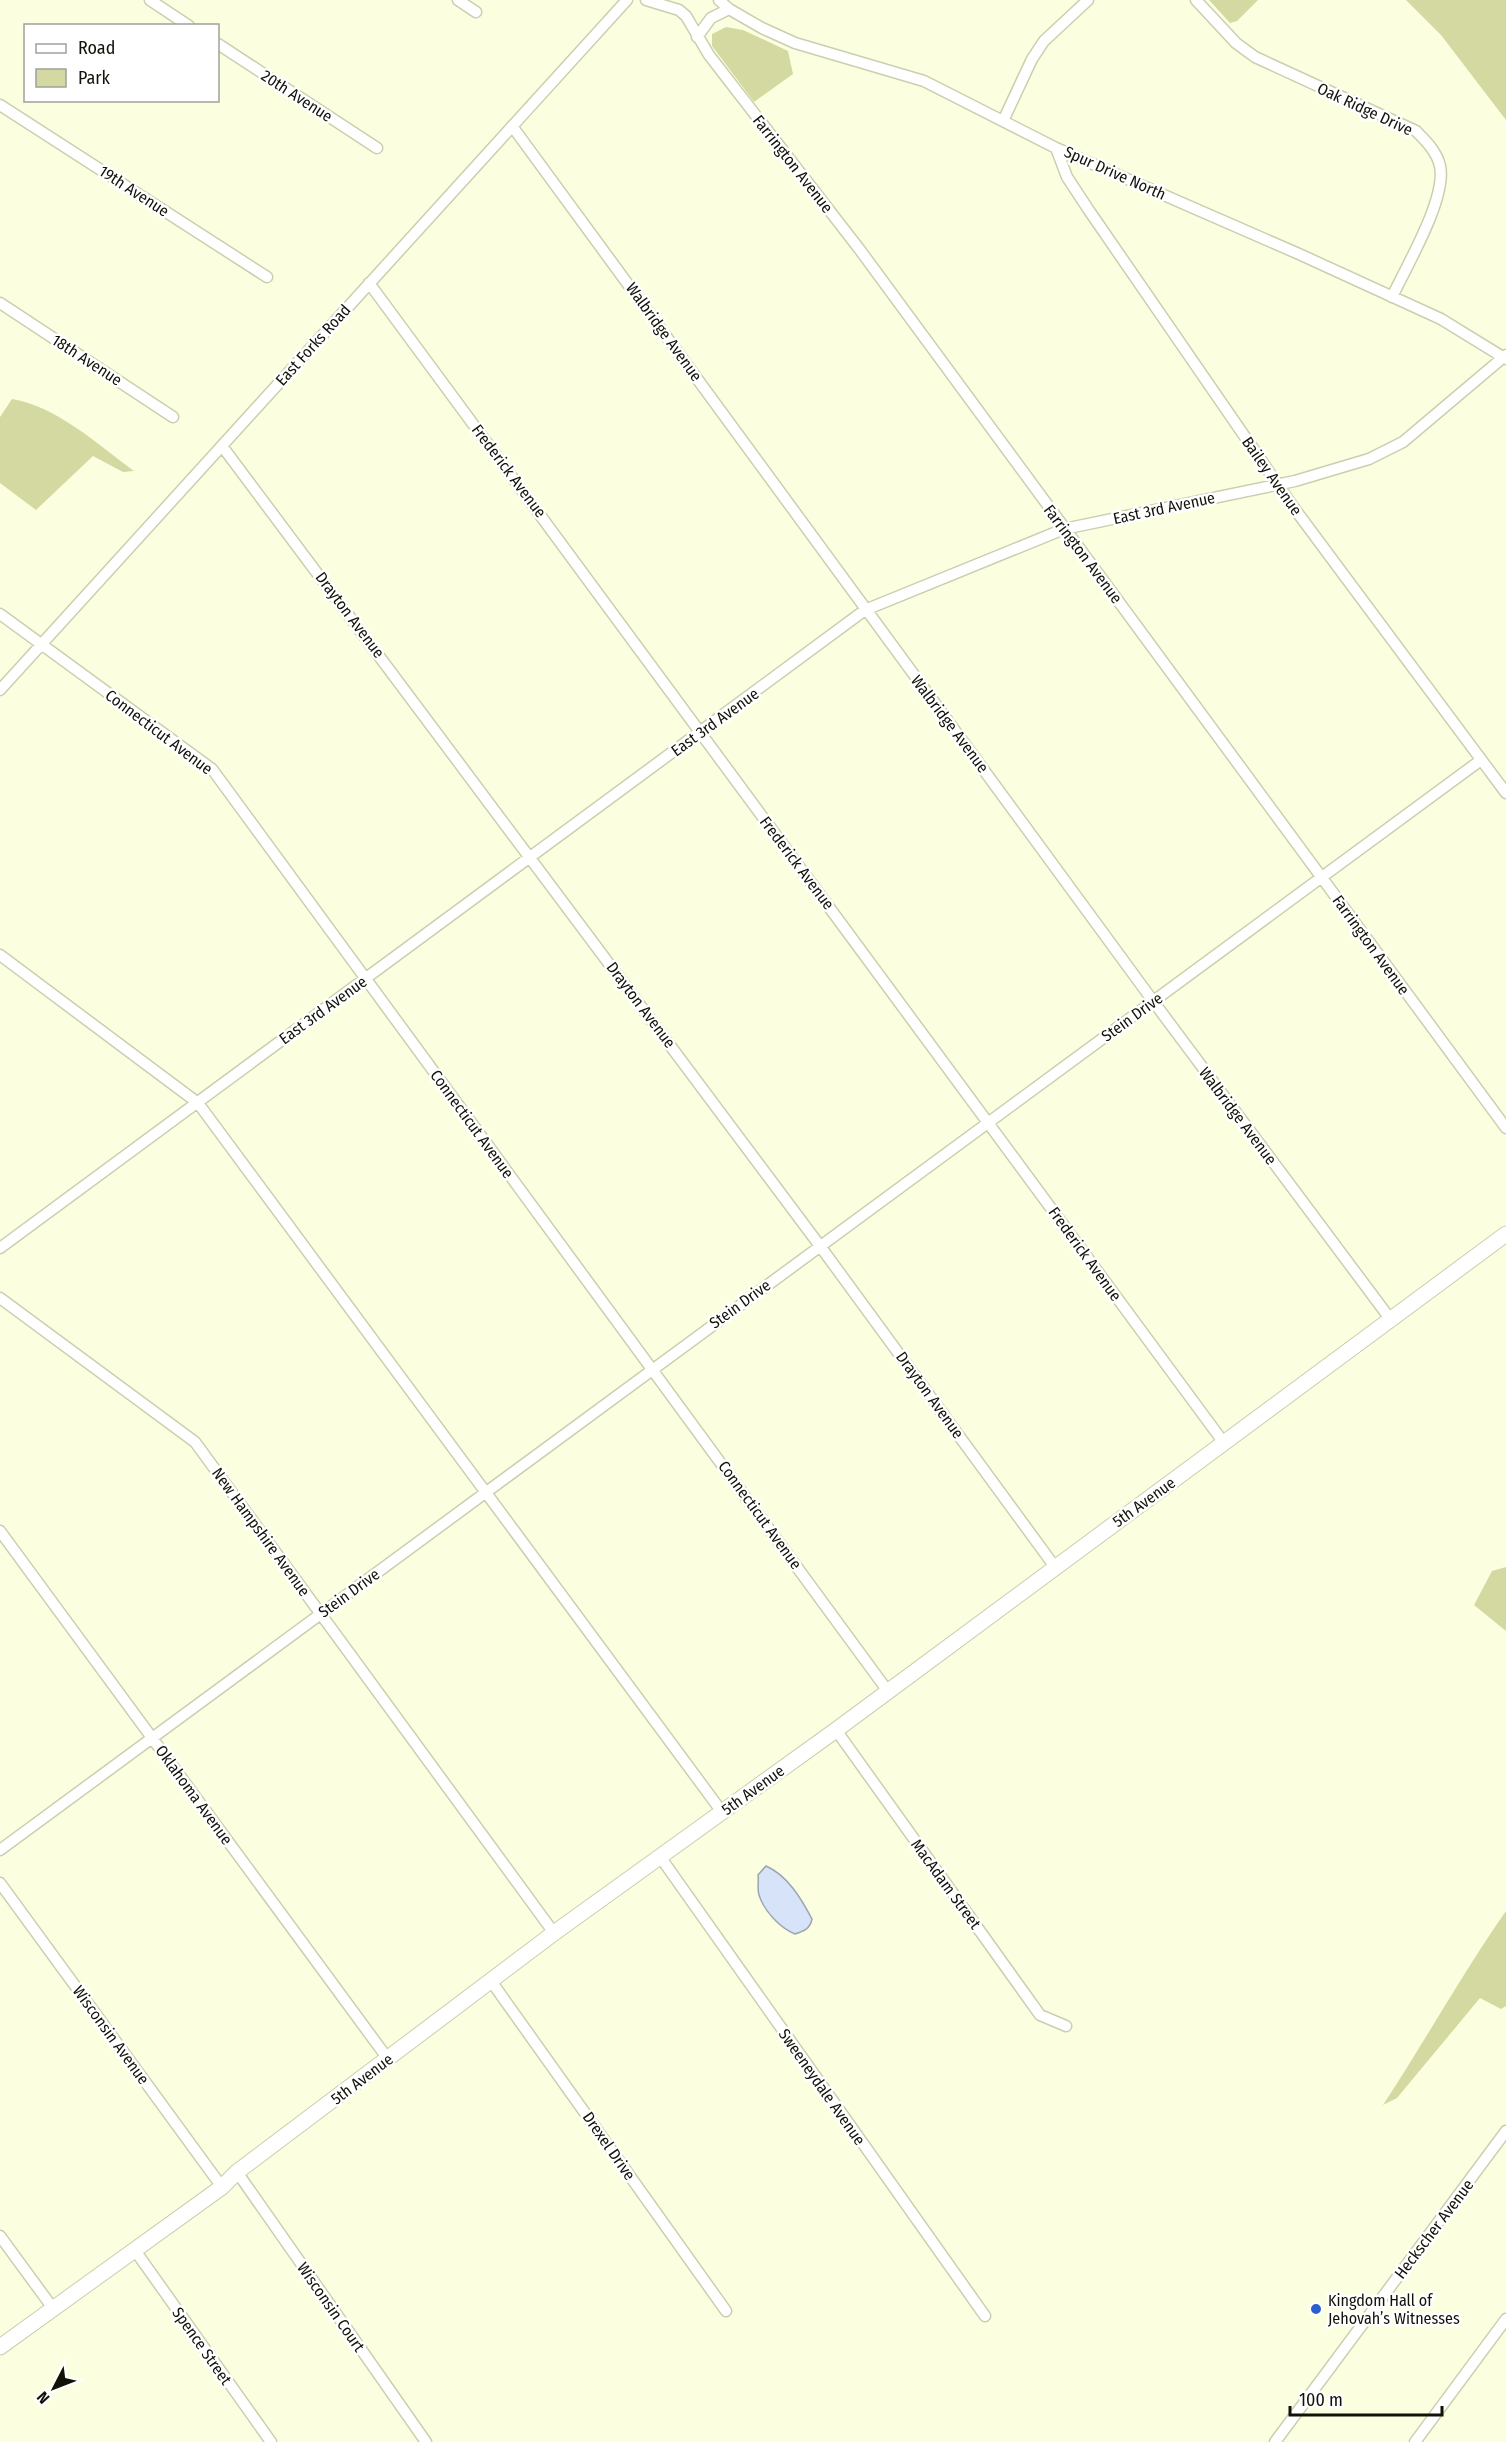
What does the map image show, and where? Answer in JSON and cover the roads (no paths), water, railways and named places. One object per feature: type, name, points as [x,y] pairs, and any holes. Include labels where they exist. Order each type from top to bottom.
[{"type":"main road","name":"5th Avenue","points":[[0,2347],[52,2307],[222,2187],[237,2172],[554,1933],[661,1858],[1503,1239]]},
{"type":"street","points":[[150,0],[186,24]]},
{"type":"street","points":[[458,0],[476,12]]},
{"type":"street","name":"East Forks Road","points":[[0,690],[627,0]]},
{"type":"street","points":[[646,0],[679,10],[686,16],[711,18]]},
{"type":"street","name":"Spur Drive North","points":[[719,0],[729,9],[795,43],[924,81],[1056,148],[1441,320],[1505,357]]},
{"type":"street","points":[[1004,122],[1032,59],[1044,41],[1088,0]]},
{"type":"street","name":"Oak Ridge Drive","points":[[1196,0],[1236,43],[1255,57],[1416,131],[1431,147],[1440,165],[1441,188],[1392,297]]},
{"type":"street","points":[[697,37],[711,18],[729,9]]},
{"type":"street","name":"Farrington Avenue","points":[[686,16],[697,37],[860,250],[1506,1128]]},
{"type":"street","name":"20th Avenue","points":[[219,45],[377,148]]},
{"type":"street","name":"19th Avenue","points":[[0,105],[267,277]]},
{"type":"street","name":"Walbridge Avenue","points":[[512,126],[865,610],[1391,1320]]},
{"type":"street","name":"Bailey Avenue","points":[[1056,148],[1068,177],[1088,209],[1277,484],[1506,793]]},
{"type":"street","name":"Frederick Avenue","points":[[369,283],[1224,1443]]},
{"type":"street","name":"18th Avenue","points":[[0,303],[173,417]]},
{"type":"street","name":"East 3rd Avenue","points":[[0,1248],[865,610],[1064,529],[1277,484],[1369,459],[1403,442],[1505,357]]},
{"type":"street","name":"Drayton Avenue","points":[[222,446],[820,1246],[1055,1567]]},
{"type":"street","name":"Connecticut Avenue","points":[[0,614],[212,769],[887,1690]]},
{"type":"street","name":"Stein Drive","points":[[0,1850],[1320,876],[1481,760]]},
{"type":"street","points":[[0,955],[198,1103],[722,1812]]},
{"type":"street","name":"New Hampshire Avenue","points":[[0,1299],[195,1442],[554,1933]]},
{"type":"street","name":"Oklahoma Avenue","points":[[0,1531],[388,2059]]},
{"type":"street","name":"MacAdam Street","points":[[836,1730],[1040,2015],[1066,2026]]},
{"type":"street","name":"Sweeneydale Avenue","points":[[661,1858],[985,2316]]},
{"type":"street","name":"Wisconsin Avenue","points":[[0,1883],[222,2187]]},
{"type":"street","name":"Drexel Drive","points":[[491,1981],[726,2312]]},
{"type":"street","name":"Heckscher Avenue","points":[[1275,2442],[1506,2131]]},
{"type":"street","name":"Wisconsin Court","points":[[237,2172],[426,2442]]},
{"type":"street","points":[[0,2236],[52,2307]]},
{"type":"street","name":"Spence Street","points":[[134,2249],[271,2442]]},
{"type":"street","points":[[1415,2442],[1506,2319]]},
{"type":"water","points":[[766,1866],[787,1881],[803,1903],[812,1919],[804,1931],[795,1934],[789,1931],[778,1923],[761,1901],[758,1893],[758,1875]]},
{"type":"place","name":"Kingdom Hall of Jehovah’s Witnesses","points":[[1316,2309]]}]
